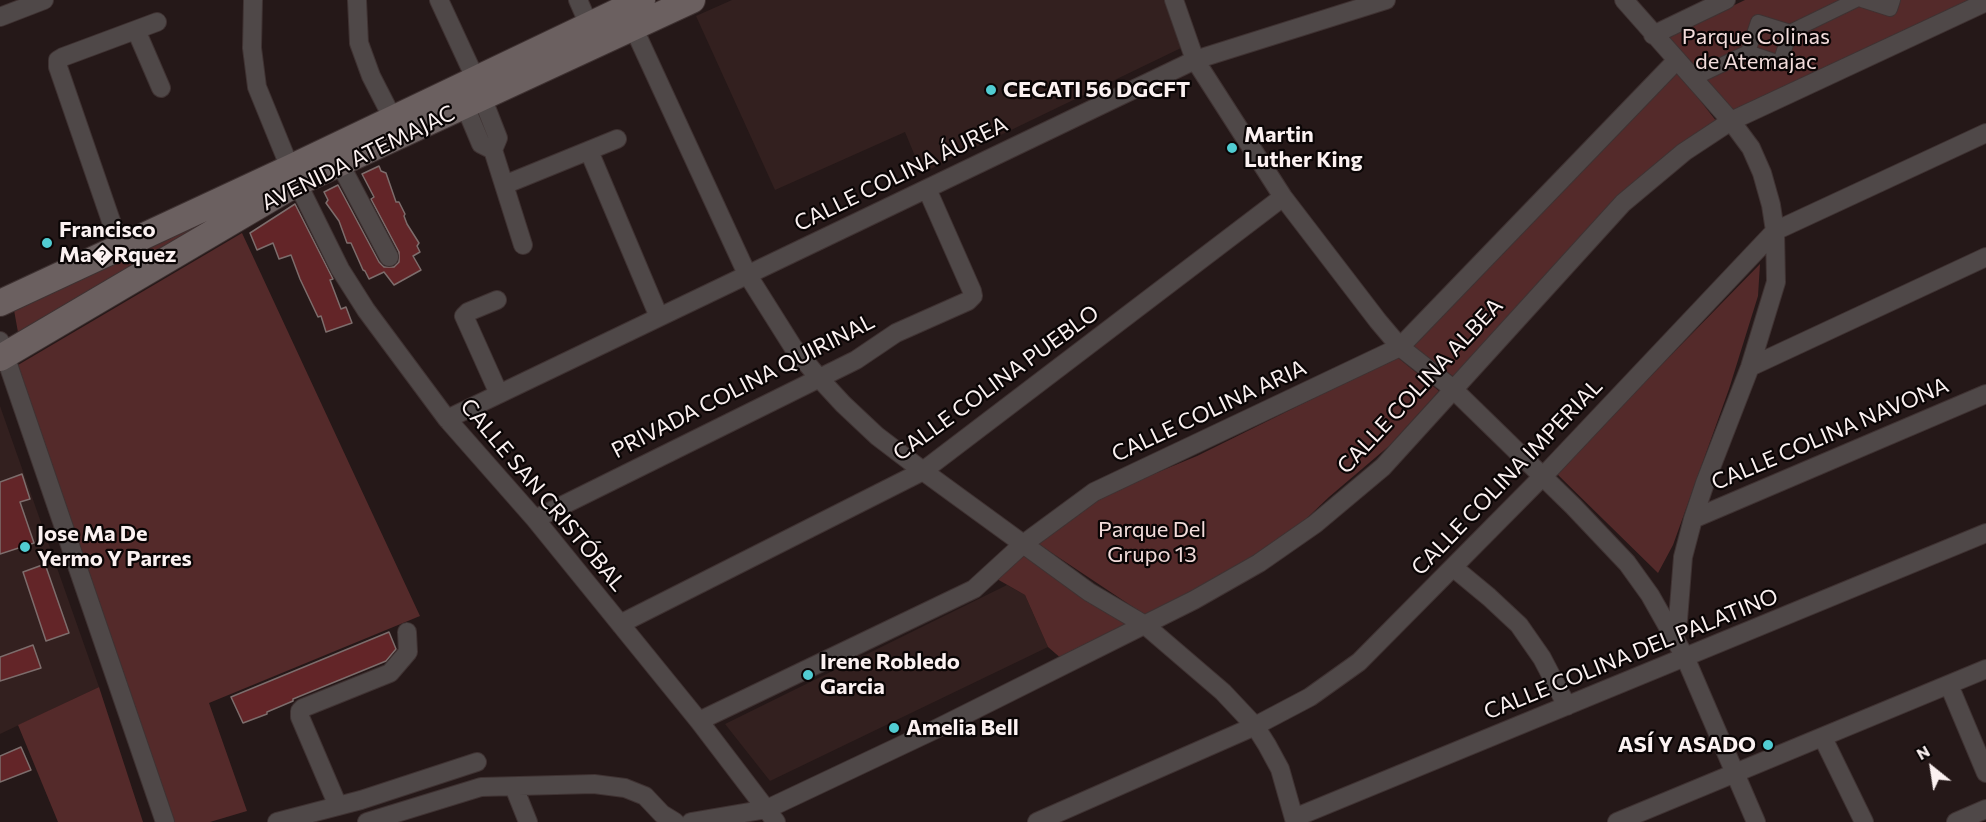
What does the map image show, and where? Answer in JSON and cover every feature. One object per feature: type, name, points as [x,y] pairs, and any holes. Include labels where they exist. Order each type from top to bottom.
[{"type":"main road","name":"AVENIDA ATEMAJAC","points":[[2,351],[393,119],[474,94],[588,25],[633,11],[692,0]]},
{"type":"main road","name":"AVENIDA ATEMAJAC","points":[[0,303],[120,247],[294,176],[340,164],[633,11]]},
{"type":"street","points":[[0,17],[44,0]]},
{"type":"street","name":"CALLE SAN CRISTÓBAL","points":[[253,0],[252,48],[257,87],[268,118],[294,176],[346,278],[366,310],[447,419],[535,519],[699,721],[771,816]]},
{"type":"street","points":[[357,0],[359,43],[371,76],[393,119]]},
{"type":"street","points":[[439,0],[474,94],[481,144],[493,150],[523,245]]},
{"type":"street","points":[[578,0],[588,25]]},
{"type":"street","points":[[1174,0],[1195,60],[1283,197],[1378,321],[1400,347],[1452,388],[1573,506],[1627,563],[1650,595],[1685,657],[1756,822]]},
{"type":"street","name":"CALLE COLINA ÁUREA","points":[[447,419],[1195,60],[1386,0]]},
{"type":"street","points":[[1624,0],[1731,121],[1751,148],[1762,173],[1775,231],[1776,282],[1750,367],[1705,483],[1694,519],[1683,557],[1678,620],[1673,637]]},
{"type":"street","points":[[1653,35],[1726,0]]},
{"type":"street","points":[[1748,52],[1758,22],[1790,32],[1856,0]]},
{"type":"street","points":[[1862,0],[1890,9],[1893,0]]},
{"type":"street","name":"CALLE COLINA ALBEA","points":[[691,822],[771,816],[934,730],[1194,600],[1259,563],[1315,524],[1383,466],[1623,203],[1684,152],[1731,121],[1986,2]]},
{"type":"street","points":[[633,11],[747,274],[793,347],[843,404],[877,436],[1022,545],[1089,592],[1144,624],[1223,692],[1255,726],[1280,769],[1295,820]]},
{"type":"street","points":[[120,247],[58,67],[58,60],[156,22]]},
{"type":"street","points":[[136,30],[161,88]]},
{"type":"street","points":[[1703,74],[1748,52],[1780,63],[1790,32]]},
{"type":"street","name":"CALLE COLINA ARIA","points":[[699,721],[974,589],[1022,545],[1094,492],[1400,347],[1676,61]]},
{"type":"street","name":"CALLE COLINA IMPERIAL","points":[[1037,822],[1255,726],[1310,697],[1359,662],[1542,478],[1775,231],[1986,133]]},
{"type":"street","points":[[504,185],[617,139]]},
{"type":"street","points":[[589,151],[659,317]]},
{"type":"street","points":[[340,164],[390,257]]},
{"type":"street","name":"PRIVADA COLINA QUIRINAL","points":[[535,519],[856,360],[896,333],[973,296],[927,189]]},
{"type":"street","name":"CALLE COLINA PUEBLO","points":[[620,624],[923,471],[1283,197]]},
{"type":"street","points":[[1750,367],[1986,257]]},
{"type":"street","points":[[497,300],[468,312],[464,316],[499,394]]},
{"type":"street","points":[[2,351],[165,822]]},
{"type":"street","name":"CALLE COLINA NAVONA","points":[[1694,519],[1986,394]]},
{"type":"street","name":"CALLE COLINA DEL PALATINO","points":[[1295,820],[1986,533]]},
{"type":"street","points":[[1454,568],[1490,597],[1518,625],[1542,658],[1568,706]]},
{"type":"street","points":[[338,806],[300,717],[300,711],[390,673],[408,652],[407,632]]},
{"type":"street","points":[[1617,822],[1986,669]]},
{"type":"street","points":[[1949,685],[1986,773]]},
{"type":"street","points":[[1823,738],[1864,822]]},
{"type":"street","points":[[277,822],[361,800],[477,762]]},
{"type":"street","points":[[361,800],[366,822],[481,787],[594,783],[625,788],[645,796],[662,814],[675,822]]},
{"type":"street","points":[[514,787],[528,822]]},
{"type":"street","points":[[1956,822],[1986,809]]},
{"type":"shaded area","points":[[732,0],[1165,0],[1181,48],[922,173],[905,132],[775,190],[696,16]]},
{"type":"shaded area","name":"Jose Ma De Yermo Y Parres","points":[[0,406],[99,687],[0,734]]},
{"type":"shaded area","points":[[1007,585],[1025,595],[1048,647],[770,781],[725,724]]},
{"type":"green space","name":"Parque Colinas de Atemajac","points":[[1745,0],[1975,0],[1736,113],[1667,37]]},
{"type":"green space","points":[[1677,71],[1717,122],[1457,379],[1410,346]]},
{"type":"green space","points":[[285,178],[19,338],[14,310]]},
{"type":"green space","points":[[242,233],[420,616],[209,703],[247,811],[210,822],[173,822],[18,365]]},
{"type":"green space","points":[[1760,264],[1758,296],[1729,389],[1673,545],[1658,573],[1556,473]]},
{"type":"green space","name":"Parque Del Grupo 13","points":[[1397,357],[1439,391],[1389,446],[1329,497],[1284,540],[1148,617],[1037,543],[1103,495],[1197,456]]},
{"type":"green space","name":"Parque Del Grupo 13","points":[[1022,553],[1130,627],[1063,660],[1048,647],[1025,595],[997,579]]},
{"type":"green space","points":[[99,687],[143,822],[58,822],[18,725]]},
{"type":"building","points":[[379,166],[381,171],[386,173],[396,202],[399,202],[407,224],[419,243],[417,246],[420,252],[413,256],[421,270],[394,285],[384,272],[369,279],[351,243],[347,243],[339,221],[326,203],[328,200],[324,192],[338,185],[379,262],[384,267],[394,267],[399,262],[399,252],[371,199],[374,197],[362,174]]},
{"type":"building","points":[[295,204],[333,279],[330,280],[341,309],[346,307],[352,323],[326,332],[321,316],[318,317],[291,255],[279,259],[273,243],[257,250],[250,233]]},
{"type":"building","points":[[22,474],[30,499],[20,502],[34,543],[0,554],[0,482]]},
{"type":"building","points":[[45,564],[69,633],[46,641],[23,572]]},
{"type":"building","points":[[389,632],[396,649],[386,661],[293,699],[267,714],[243,723],[231,697]]},
{"type":"building","points":[[33,645],[41,668],[0,681],[0,657]]},
{"type":"building","points":[[21,747],[31,770],[0,782],[0,756]]},
{"type":"place","name":"CECATI 56 DGCFT","points":[[991,90]]},
{"type":"place","name":"Martin Luther King","points":[[1232,148]]},
{"type":"place","name":"Francisco Ma�Rquez","points":[[47,243]]},
{"type":"place","name":"Jose Ma De Yermo Y Parres","points":[[25,547]]},
{"type":"place","name":"Irene Robledo Garcia","points":[[808,675]]},
{"type":"place","name":"Amelia Bell","points":[[894,728]]},
{"type":"place","name":"ASÍ Y ASADO","points":[[1768,745]]}]
